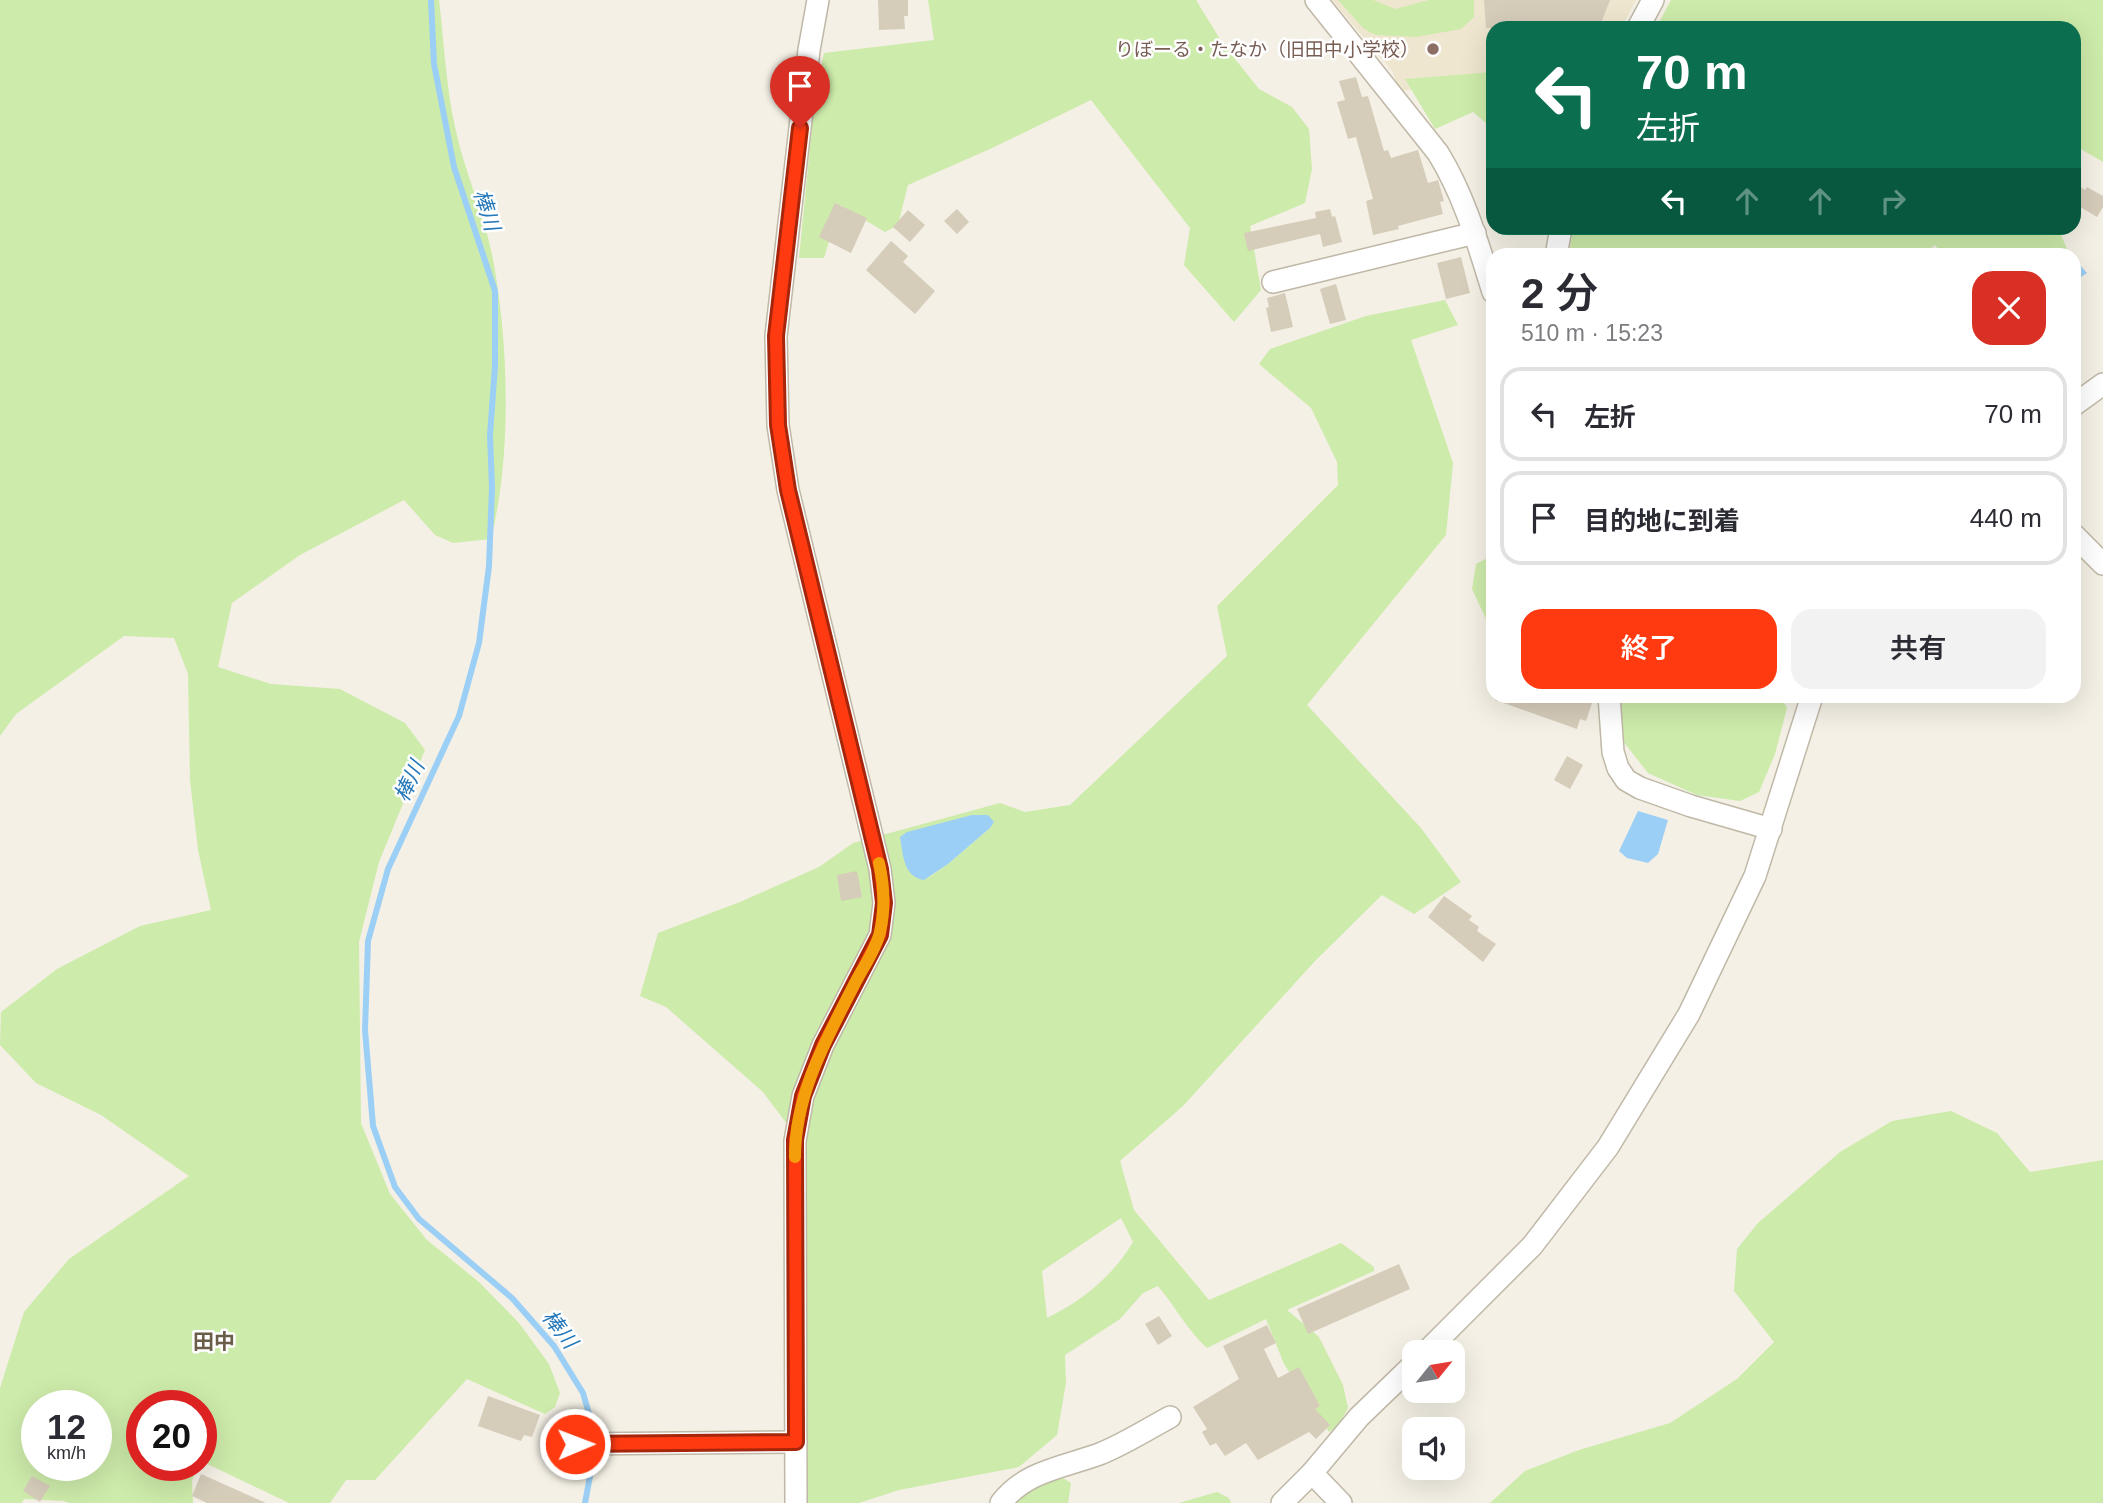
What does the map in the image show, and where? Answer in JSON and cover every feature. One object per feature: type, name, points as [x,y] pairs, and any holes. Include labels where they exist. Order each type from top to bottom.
[{"type":"street","points":[[796,1503],[795,1140],[803,1096],[823,1045],[880,935],[884,903],[877,856],[788,490],[778,425],[776,336],[809,50],[818,0]]},
{"type":"street","points":[[1316,0],[1438,153],[1454,179],[1486,269]]},
{"type":"street","points":[[1642,21],[1653,0]]},
{"type":"street","points":[[1273,282],[1475,233]]},
{"type":"street","points":[[2081,400],[2103,384]]},
{"type":"street","points":[[2081,542],[2103,565]]},
{"type":"street","points":[[1610,703],[1613,752],[1618,768],[1626,780],[1640,788],[1690,806],[1771,829]]},
{"type":"street","points":[[1438,1340],[1532,1246],[1608,1147],[1689,1014],[1755,876],[1810,703]]},
{"type":"street","points":[[1282,1503],[1359,1418],[1402,1376]]},
{"type":"street","points":[[1001,1503],[1008,1493],[1028,1478],[1100,1453],[1170,1417]]},
{"type":"street","points":[[575,1444],[796,1442]]},
{"type":"street","points":[[1312,1473],[1341,1503]]},
{"type":"shaded area","name":"りぼーる・たなか（旧田中小学校）","points":[[1332,0],[1636,0],[1625,21],[1486,21],[1486,83],[1400,91],[1392,71]]},
{"type":"green space","points":[[0,0],[439,0],[452,111],[492,254],[502,323],[505,434],[498,506],[491,539],[453,543],[435,535],[404,500],[300,555],[232,603],[218,667],[271,684],[340,689],[405,723],[425,750],[379,862],[359,942],[361,1123],[390,1194],[427,1240],[479,1282],[519,1323],[549,1364],[560,1393],[555,1407],[545,1414],[467,1379],[375,1480],[346,1480],[330,1503],[289,1503],[217,1469],[217,1390],[126,1390],[126,1481],[192,1481],[193,1503],[69,1503],[24,1499],[22,1503],[0,1503],[0,1388],[24,1312],[69,1259],[189,1176],[101,1115],[36,1083],[0,1045],[1,1012],[57,969],[140,926],[211,910],[198,850],[190,780],[188,674],[174,638],[124,636],[16,714],[0,736]]},
{"type":"green space","points":[[928,0],[1196,0],[1223,44],[1259,89],[1292,107],[1309,129],[1312,169],[1305,203],[1250,226],[1261,290],[1234,322],[1184,265],[1190,228],[1091,100],[908,185],[898,225],[885,232],[840,205],[824,258],[799,258],[815,97],[824,53],[934,40]]},
{"type":"green space","points":[[1338,0],[1373,0],[1395,9],[1429,0],[1474,0],[1474,17],[1461,29],[1416,37],[1376,35],[1364,29]]},
{"type":"green space","points":[[1671,0],[2103,0],[2103,162],[2081,149],[2081,21],[1660,21]]},
{"type":"green space","points":[[1486,73],[1486,123],[1473,112],[1435,129],[1405,79]]},
{"type":"green space","points":[[1572,235],[2061,235],[2067,248],[1938,248],[1935,245],[1931,248],[1570,248]]},
{"type":"green space","points":[[1445,300],[1458,325],[1411,340],[1453,463],[1446,535],[1307,705],[1421,828],[1461,882],[1414,914],[1382,895],[1315,961],[1183,1106],[1120,1161],[1134,1210],[1209,1300],[1341,1243],[1374,1267],[1374,1271],[1287,1310],[1319,1337],[1343,1385],[1348,1408],[1338,1426],[1329,1432],[1284,1364],[1266,1319],[1207,1348],[1193,1334],[1158,1286],[1143,1293],[1120,1319],[1065,1355],[1066,1383],[1057,1435],[1019,1467],[899,1490],[859,1503],[804,1503],[802,1144],[763,1092],[666,1007],[640,996],[658,933],[740,902],[819,867],[853,843],[1000,803],[1025,812],[1070,805],[1227,656],[1217,606],[1338,485],[1337,462],[1311,408],[1259,364],[1270,349],[1366,316]],"holes":[[[994,821],[990,828],[948,864],[925,880]],[[1121,1218],[1133,1242],[1125,1254],[1096,1286],[1047,1318],[1042,1271]]]},
{"type":"green space","points":[[1486,559],[1486,619],[1472,589],[1476,564]]},
{"type":"green space","points":[[1620,703],[1784,703],[1787,708],[1775,754],[1759,792],[1740,801],[1697,795],[1648,773],[1623,741]]},
{"type":"green space","points":[[1951,1111],[1997,1133],[2030,1172],[2103,1160],[2103,1503],[1490,1503],[1525,1471],[1579,1450],[1670,1423],[1737,1379],[1774,1342],[1734,1291],[1737,1249],[1758,1223],[1840,1152],[1892,1121]]},
{"type":"green space","points":[[1056,1474],[1071,1483],[1068,1503],[1015,1503],[1019,1496]]},
{"type":"green space","points":[[1217,1492],[1229,1498],[1231,1503],[1179,1503]]},
{"type":"water","points":[[2081,266],[2087,273],[2081,277]]},
{"type":"water","points":[[1638,811],[1668,820],[1658,854],[1648,863],[1627,858],[1619,851]]},
{"type":"water","points":[[972,815],[988,815],[994,822],[948,864],[924,880],[908,870],[900,837],[907,832]]},
{"type":"building","points":[[878,0],[908,0],[908,16],[904,16],[905,29],[879,30]]},
{"type":"building","points":[[1484,0],[1610,0],[1602,21],[1486,21],[1486,28]]},
{"type":"building","points":[[1356,77],[1362,97],[1368,96],[1384,151],[1388,150],[1391,158],[1418,150],[1428,183],[1438,180],[1444,201],[1440,202],[1443,214],[1373,235],[1366,201],[1373,199],[1356,137],[1348,139],[1337,102],[1345,100],[1339,81]]},
{"type":"building","points":[[2081,187],[2085,190],[2087,187],[2103,196],[2103,207],[2097,217],[2081,207]]},
{"type":"building","points":[[835,203],[867,218],[851,253],[819,237]]},
{"type":"building","points":[[957,209],[969,222],[957,234],[944,221]]},
{"type":"building","points":[[1330,209],[1332,217],[1335,216],[1342,242],[1323,247],[1320,234],[1248,251],[1244,233],[1316,218],[1315,212]]},
{"type":"building","points":[[908,210],[925,225],[910,242],[893,227]]},
{"type":"building","points":[[891,241],[908,256],[903,262],[935,291],[915,314],[866,270]]},
{"type":"building","points":[[1461,257],[1470,293],[1446,299],[1437,263]]},
{"type":"building","points":[[1336,284],[1346,320],[1330,324],[1320,289]]},
{"type":"building","points":[[1285,293],[1293,327],[1271,332],[1266,308],[1269,307],[1267,298]]},
{"type":"building","points":[[1503,703],[1592,703],[1586,721],[1580,719],[1577,729]]},
{"type":"building","points":[[1567,756],[1583,765],[1570,789],[1554,780]]},
{"type":"building","points":[[857,871],[862,897],[841,901],[837,875]]},
{"type":"building","points":[[1444,896],[1472,916],[1469,920],[1479,927],[1477,931],[1496,944],[1483,962],[1428,917]]},
{"type":"building","points":[[1399,1264],[1410,1289],[1308,1334],[1297,1309]]},
{"type":"building","points":[[1159,1316],[1172,1336],[1158,1345],[1145,1324]]},
{"type":"building","points":[[1267,1325],[1276,1343],[1264,1349],[1278,1378],[1299,1367],[1320,1406],[1315,1409],[1330,1425],[1316,1439],[1309,1432],[1258,1460],[1246,1443],[1225,1456],[1216,1443],[1210,1446],[1202,1432],[1207,1429],[1193,1407],[1239,1379],[1223,1346]]},
{"type":"building","points":[[488,1396],[540,1415],[532,1437],[524,1435],[521,1441],[478,1426]]},
{"type":"building","points":[[29,1481],[41,1481],[50,1486],[40,1502],[23,1491]]},
{"type":"building","points":[[198,1481],[217,1481],[266,1503],[207,1503],[192,1496]]},
{"type":"waterway","name":"棒川","points":[[431,0],[434,64],[454,167],[495,291],[489,566],[479,643],[459,716],[388,869],[368,941],[365,1030],[373,1126],[395,1187],[419,1219],[512,1298],[554,1346],[583,1393],[594,1431],[585,1503]]},
{"type":"slow traffic","points":[[795,1157],[795,1140],[803,1096],[823,1045],[880,935],[884,903],[879,863]]},
{"type":"place","name":"りぼーる・たなか（旧田中小学校）","points":[[1433,49]]},
{"type":"district","name":"田中","points":[[214,1341]]},
{"type":"route","points":[[575,1444],[796,1442],[795,1140],[803,1096],[823,1045],[880,935],[884,903],[880,869],[788,490],[778,425],[776,336],[800,128]]}]
